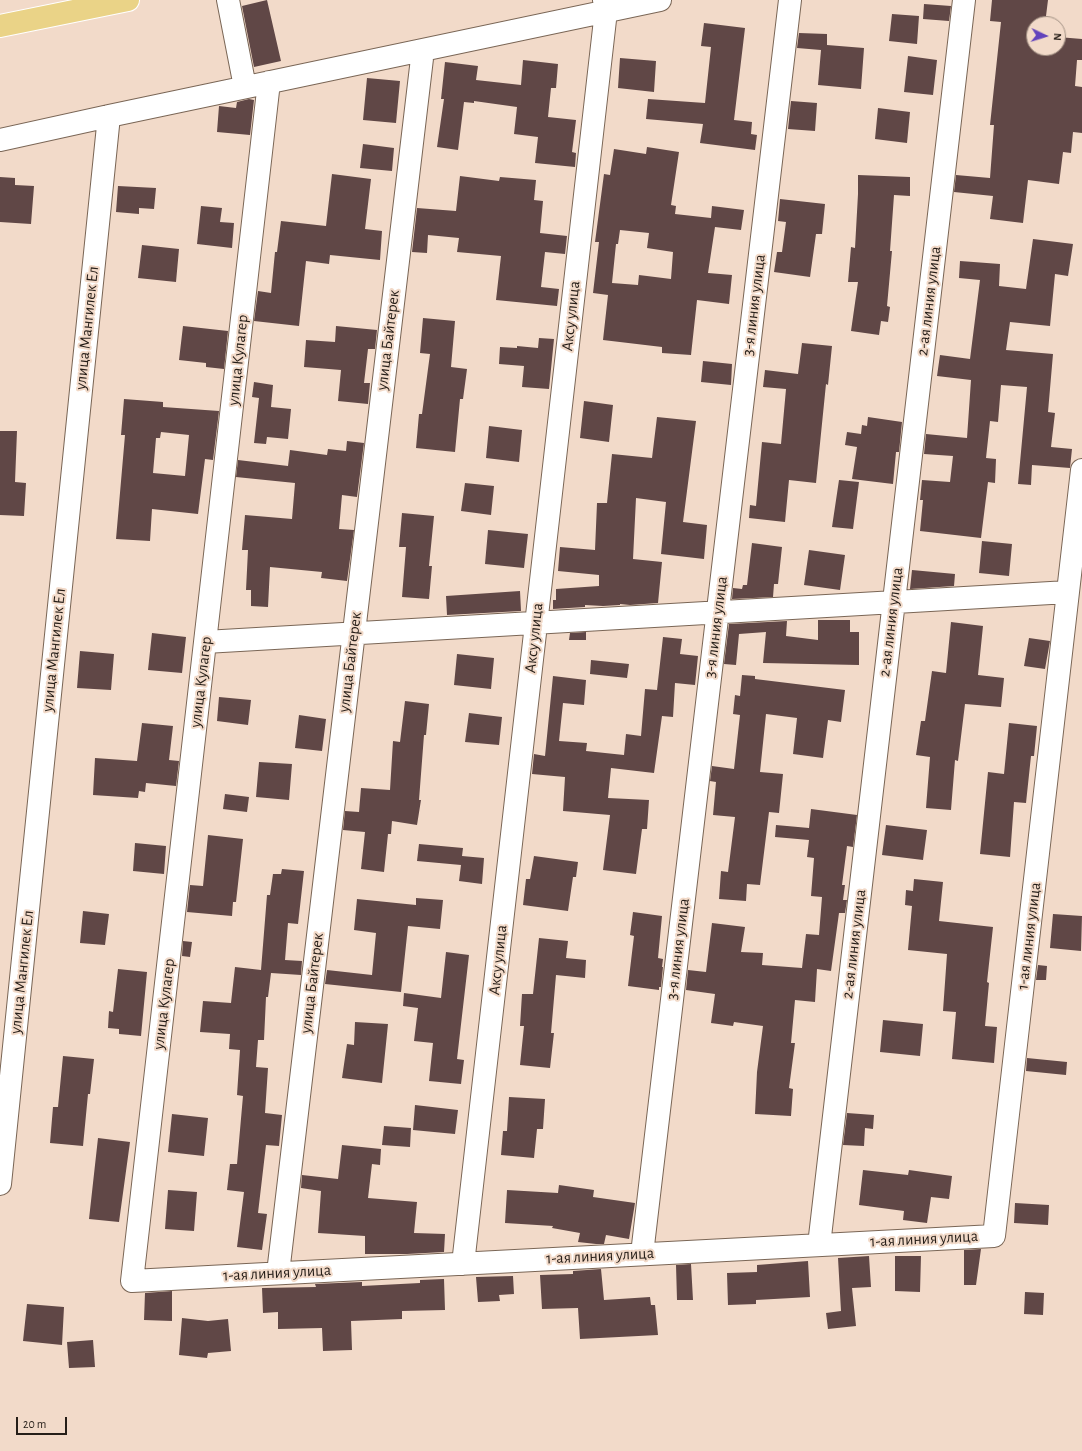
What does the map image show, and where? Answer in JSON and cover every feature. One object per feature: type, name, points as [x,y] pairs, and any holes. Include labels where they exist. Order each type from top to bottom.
[{"type":"main road","points":[[0,26],[128,0]]},
{"type":"street","points":[[228,0],[245,87]]},
{"type":"street","points":[[0,140],[423,50],[605,6],[660,0]]},
{"type":"street","name":"3-я линия улица","points":[[642,1254],[790,0]]},
{"type":"street","name":"2-ая линия улица","points":[[819,1245],[964,0]]},
{"type":"street","name":"Аксу улица","points":[[463,1264],[605,6]]},
{"type":"street","name":"улица Байтерек","points":[[278,1273],[423,50]]},
{"type":"street","name":"улица Кулагер","points":[[132,1281],[269,82]]},
{"type":"street","name":"улица Мангилек Ел","points":[[0,1184],[108,116]]},
{"type":"street","name":"1-ая линия улица","points":[[132,1281],[994,1236],[1082,470]]},
{"type":"street","points":[[205,642],[1068,592]]},
{"type":"building","points":[[267,0],[281,61],[254,67],[242,6]]},
{"type":"building","points":[[992,0],[1048,0],[1046,16],[1026,16],[1026,56],[1066,56],[1066,38],[1082,39],[1082,60],[1077,60],[1075,86],[1082,87],[1082,133],[1073,132],[1071,153],[1063,152],[1059,184],[1028,180],[1023,223],[990,219],[993,196],[954,192],[956,175],[990,178],[994,125],[990,125],[1001,22],[990,21]]},
{"type":"building","points":[[924,4],[951,6],[949,21],[923,19]]},
{"type":"building","points":[[892,14],[919,16],[917,44],[889,41]]},
{"type":"building","points":[[704,23],[745,28],[734,120],[752,122],[751,134],[757,135],[755,150],[700,143],[703,124],[646,119],[648,99],[705,103],[711,47],[701,46]]},
{"type":"building","points":[[799,33],[827,34],[827,45],[864,48],[861,89],[818,85],[821,50],[797,48]]},
{"type":"building","points":[[908,56],[937,60],[933,95],[904,92]]},
{"type":"building","points":[[620,58],[656,61],[654,92],[618,88]]},
{"type":"building","points":[[523,60],[558,64],[556,88],[551,88],[548,117],[576,120],[572,152],[576,153],[575,167],[535,163],[538,137],[514,134],[517,107],[474,101],[474,103],[464,102],[458,150],[437,147],[444,99],[441,99],[445,62],[478,66],[476,80],[521,85]]},
{"type":"building","points":[[367,78],[400,81],[396,123],[363,120]]},
{"type":"building","points":[[249,99],[254,100],[250,135],[217,132],[219,106],[236,108],[237,102]]},
{"type":"building","points":[[791,101],[817,103],[815,131],[788,129]]},
{"type":"building","points":[[878,108],[910,112],[907,143],[875,139]]},
{"type":"building","points":[[363,144],[394,148],[392,171],[360,168]]},
{"type":"building","points":[[647,147],[679,152],[671,205],[676,206],[675,214],[711,218],[712,206],[744,210],[741,230],[715,227],[708,273],[732,275],[729,304],[697,300],[691,355],[662,353],[662,347],[603,340],[608,295],[593,293],[599,242],[595,242],[604,174],[610,175],[614,149],[646,154]],"holes":[[[620,230],[649,233],[647,248],[673,252],[671,279],[639,275],[638,285],[612,283],[616,244],[618,244]]]},
{"type":"building","points":[[332,174],[371,179],[365,229],[382,231],[380,260],[330,255],[329,264],[306,261],[299,326],[254,321],[258,291],[271,293],[275,252],[277,252],[281,221],[326,226]]},
{"type":"building","points":[[858,175],[910,177],[910,196],[894,195],[890,251],[892,251],[887,306],[890,307],[888,322],[881,321],[879,335],[851,331],[858,282],[848,282],[851,247],[855,248]]},
{"type":"building","points":[[460,176],[499,181],[500,177],[536,180],[534,200],[543,201],[540,233],[567,236],[565,254],[545,252],[541,287],[559,289],[557,306],[496,300],[501,256],[457,252],[459,238],[428,235],[427,253],[412,252],[417,208],[456,211]]},
{"type":"building","points":[[0,177],[15,178],[15,185],[34,186],[31,224],[0,222]]},
{"type":"building","points":[[118,186],[156,188],[154,209],[139,208],[139,214],[116,212]]},
{"type":"building","points":[[780,199],[825,204],[822,234],[816,234],[810,277],[774,272],[777,252],[782,252],[786,222],[778,221]]},
{"type":"building","points":[[201,206],[222,208],[220,222],[234,223],[232,248],[197,244]]},
{"type":"building","points":[[1033,239],[1073,244],[1068,276],[1055,274],[1050,326],[1010,322],[1006,350],[1053,354],[1048,412],[1055,413],[1051,447],[1072,449],[1070,468],[1032,465],[1031,485],[1018,484],[1027,387],[1001,385],[998,422],[990,421],[986,458],[996,459],[995,483],[988,482],[981,538],[920,531],[923,500],[920,500],[922,480],[950,482],[953,456],[924,454],[926,434],[967,438],[971,380],[937,376],[940,355],[970,359],[980,280],[959,278],[960,261],[1000,264],[999,286],[1026,289]]},
{"type":"building","points":[[142,245],[179,249],[176,282],[138,278]]},
{"type":"building","points":[[423,318],[455,321],[451,367],[467,369],[463,399],[460,399],[455,452],[416,448],[419,414],[422,414],[430,354],[420,353]]},
{"type":"building","points":[[183,326],[228,331],[224,369],[206,367],[206,363],[179,360]]},
{"type":"building","points":[[336,326],[377,330],[375,349],[368,349],[364,383],[370,383],[368,404],[338,401],[341,370],[304,367],[306,340],[335,342]]},
{"type":"building","points":[[539,338],[554,339],[549,389],[522,387],[524,366],[499,364],[500,347],[517,348],[517,346],[538,348]]},
{"type":"building","points":[[802,343],[832,346],[828,385],[826,384],[816,483],[789,480],[785,522],[749,518],[750,505],[756,506],[762,442],[781,444],[786,389],[763,387],[765,370],[798,374]]},
{"type":"building","points":[[703,361],[732,364],[731,385],[701,382]]},
{"type":"building","points":[[254,382],[273,385],[271,407],[291,409],[288,439],[267,437],[266,444],[254,443],[259,398],[252,397]]},
{"type":"building","points":[[124,399],[163,402],[163,407],[219,411],[213,460],[205,459],[198,514],[152,509],[150,541],[116,539],[125,435],[121,435]],"holes":[[[161,432],[189,435],[185,476],[153,473],[156,438],[160,438]]]},
{"type":"building","points":[[584,401],[613,405],[609,442],[580,438]]},
{"type":"building","points":[[657,417],[696,421],[683,522],[707,525],[704,559],[661,554],[666,502],[636,498],[633,559],[662,562],[658,603],[603,606],[585,605],[585,607],[553,609],[553,600],[556,600],[556,589],[599,586],[599,575],[558,571],[560,547],[595,550],[597,503],[607,503],[612,454],[652,458]]},
{"type":"building","points":[[868,417],[902,422],[899,452],[896,452],[893,484],[852,479],[857,447],[845,445],[847,432],[861,434],[862,425],[867,426]]},
{"type":"building","points":[[489,426],[522,430],[519,462],[486,458]]},
{"type":"building","points":[[0,431],[17,431],[15,482],[26,483],[24,516],[0,515]]},
{"type":"building","points":[[347,441],[364,443],[357,497],[342,495],[339,529],[354,530],[347,581],[321,578],[322,572],[270,567],[268,607],[251,606],[251,590],[246,590],[248,550],[242,550],[245,515],[292,519],[295,483],[236,477],[238,460],[288,466],[290,450],[327,455],[328,449],[346,451]]},
{"type":"building","points":[[839,480],[859,482],[853,529],[832,527]]},
{"type":"building","points":[[465,483],[494,486],[491,515],[461,511]]},
{"type":"building","points":[[402,513],[434,516],[429,566],[432,566],[429,599],[402,597],[406,547],[399,547]]},
{"type":"building","points":[[488,530],[528,534],[524,568],[485,564]]},
{"type":"building","points":[[982,541],[1012,544],[1009,576],[979,573]]},
{"type":"building","points":[[752,543],[782,547],[778,584],[774,584],[773,597],[732,599],[733,588],[742,589],[743,585],[747,585]]},
{"type":"building","points":[[809,550],[845,555],[840,590],[804,585]]},
{"type":"building","points":[[912,570],[955,574],[954,586],[910,589]]},
{"type":"building","points":[[520,591],[521,611],[447,615],[446,596]]},
{"type":"building","points":[[818,620],[850,620],[850,632],[859,632],[859,665],[763,663],[766,632],[739,634],[736,665],[724,664],[729,624],[787,621],[786,636],[818,640]]},
{"type":"building","points":[[951,622],[983,626],[978,675],[1004,678],[1001,707],[965,704],[958,761],[955,760],[951,810],[926,808],[930,757],[916,755],[921,721],[925,721],[932,671],[946,673]]},
{"type":"building","points":[[586,632],[586,640],[569,640],[570,633]]},
{"type":"building","points":[[152,633],[186,637],[182,673],[148,670]]},
{"type":"building","points":[[663,637],[682,639],[680,654],[698,656],[695,685],[675,683],[673,717],[662,716],[654,773],[611,768],[608,798],[649,800],[647,829],[642,829],[636,874],[603,870],[610,815],[563,811],[565,777],[532,774],[534,754],[545,756],[553,676],[586,680],[584,705],[563,703],[559,741],[587,743],[586,751],[624,755],[626,734],[641,736],[645,689],[657,690]]},
{"type":"building","points":[[1029,638],[1050,641],[1045,669],[1024,666]]},
{"type":"building","points":[[80,651],[114,654],[111,690],[77,688]]},
{"type":"building","points":[[457,654],[494,658],[491,689],[454,685]]},
{"type":"building","points":[[591,660],[629,664],[627,678],[590,674]]},
{"type":"building","points":[[742,675],[755,676],[755,679],[845,690],[841,722],[828,720],[823,758],[793,754],[797,718],[766,714],[760,772],[783,774],[779,813],[769,812],[760,885],[747,884],[746,901],[719,899],[721,871],[728,872],[735,817],[713,815],[716,782],[710,781],[712,766],[734,769],[740,715],[733,714],[735,695],[740,696]]},
{"type":"building","points":[[219,697],[251,700],[248,725],[217,721]]},
{"type":"building","points":[[405,701],[429,704],[426,735],[424,735],[419,800],[421,800],[417,825],[392,821],[391,834],[388,834],[384,872],[361,869],[365,832],[343,830],[345,811],[359,812],[361,788],[390,790],[393,741],[400,742]]},
{"type":"building","points":[[469,713],[502,717],[499,745],[465,742]]},
{"type":"building","points":[[299,715],[326,719],[322,751],[295,748]]},
{"type":"building","points":[[142,723],[173,726],[169,760],[179,761],[176,786],[146,783],[145,792],[139,791],[138,798],[93,795],[95,758],[137,761]]},
{"type":"building","points":[[1009,723],[1037,726],[1034,756],[1031,756],[1026,803],[1014,802],[1010,857],[980,854],[988,772],[1004,774]]},
{"type":"building","points":[[259,762],[292,764],[289,800],[256,797]]},
{"type":"building","points":[[225,794],[249,797],[247,812],[223,809]]},
{"type":"building","points":[[811,809],[857,815],[853,847],[847,846],[842,885],[845,885],[843,900],[847,900],[845,913],[839,913],[831,971],[817,969],[815,1002],[795,1000],[791,1043],[795,1043],[789,1088],[793,1089],[791,1116],[755,1114],[757,1072],[763,1026],[734,1022],[733,1026],[711,1023],[715,994],[686,990],[688,970],[706,972],[712,923],[745,927],[741,952],[763,953],[762,965],[802,968],[806,934],[819,935],[822,897],[811,896],[814,858],[807,857],[809,840],[775,837],[776,825],[809,828]]},
{"type":"building","points":[[886,825],[927,830],[923,860],[882,855]]},
{"type":"building","points":[[208,835],[243,839],[236,902],[233,902],[232,916],[187,912],[190,885],[203,886]]},
{"type":"building","points":[[135,843],[166,846],[164,874],[133,871]]},
{"type":"building","points":[[419,844],[463,848],[462,856],[484,858],[482,884],[459,881],[461,865],[417,861]]},
{"type":"building","points":[[534,856],[578,862],[576,877],[573,877],[568,911],[523,905],[526,879],[530,879]]},
{"type":"building","points":[[282,869],[304,871],[298,924],[288,923],[285,960],[302,961],[301,975],[271,973],[268,997],[266,997],[264,1040],[258,1040],[256,1067],[268,1068],[265,1113],[282,1115],[279,1146],[266,1145],[258,1213],[267,1214],[262,1250],[237,1247],[244,1192],[227,1190],[230,1164],[237,1164],[243,1096],[237,1095],[240,1050],[229,1049],[230,1034],[200,1032],[203,1001],[231,1003],[235,967],[261,970],[267,895],[270,895],[273,874],[281,874]]},
{"type":"building","points":[[914,879],[943,882],[939,921],[993,927],[987,982],[989,983],[985,1026],[997,1027],[994,1063],[952,1059],[956,1012],[943,1011],[947,954],[908,950],[912,906],[905,905],[906,890],[913,891]]},
{"type":"building","points":[[416,898],[443,900],[440,929],[408,926],[401,992],[325,984],[327,970],[372,975],[376,933],[354,930],[357,899],[416,905]]},
{"type":"building","points":[[83,911],[109,914],[105,945],[80,943]]},
{"type":"building","points":[[633,912],[662,916],[658,958],[663,959],[663,967],[661,987],[659,987],[659,990],[628,986],[634,936],[630,935]]},
{"type":"building","points":[[1053,914],[1082,916],[1081,951],[1050,948]]},
{"type":"building","points":[[539,938],[568,941],[566,958],[586,960],[585,978],[556,975],[551,1033],[554,1033],[550,1068],[520,1065],[524,1026],[520,1026],[522,994],[533,994]]},
{"type":"building","points":[[183,941],[192,942],[190,957],[182,956]]},
{"type":"building","points":[[446,952],[469,955],[457,1059],[464,1060],[461,1084],[429,1081],[433,1043],[414,1041],[418,1008],[403,1006],[404,993],[441,998]]},
{"type":"building","points":[[1038,965],[1047,966],[1046,980],[1036,980]]},
{"type":"building","points":[[118,969],[147,972],[141,1036],[119,1034],[119,1029],[108,1028],[109,1011],[113,1012]]},
{"type":"building","points":[[883,1020],[923,1024],[920,1056],[880,1052]]},
{"type":"building","points":[[355,1022],[388,1024],[382,1083],[342,1078],[347,1044],[354,1045]]},
{"type":"building","points":[[63,1056],[94,1059],[90,1094],[88,1094],[83,1146],[50,1143],[53,1107],[58,1107]]},
{"type":"building","points":[[1027,1058],[1067,1062],[1066,1075],[1026,1071]]},
{"type":"building","points":[[509,1097],[545,1099],[543,1129],[537,1129],[534,1158],[501,1155],[503,1131],[507,1131]]},
{"type":"building","points":[[415,1105],[458,1110],[455,1134],[413,1130]]},
{"type":"building","points":[[847,1113],[874,1115],[873,1129],[865,1128],[864,1146],[843,1145]]},
{"type":"building","points":[[172,1114],[208,1118],[204,1156],[168,1152]]},
{"type":"building","points":[[384,1126],[411,1128],[410,1147],[382,1145]]},
{"type":"building","points":[[98,1138],[130,1142],[119,1222],[89,1219]]},
{"type":"building","points":[[342,1145],[381,1149],[380,1165],[372,1164],[368,1198],[417,1202],[414,1233],[445,1234],[444,1252],[365,1254],[365,1236],[318,1233],[321,1191],[301,1188],[302,1175],[338,1179]]},
{"type":"building","points":[[863,1170],[908,1175],[909,1170],[952,1176],[949,1199],[931,1197],[927,1223],[903,1220],[904,1211],[859,1205]]},
{"type":"building","points":[[559,1185],[594,1190],[593,1197],[635,1203],[629,1239],[606,1235],[604,1244],[578,1242],[580,1233],[552,1228],[553,1226],[505,1223],[507,1190],[558,1193]]},
{"type":"building","points":[[168,1190],[197,1192],[194,1231],[165,1229]]},
{"type":"building","points":[[1015,1203],[1049,1205],[1048,1225],[1014,1223]]},
{"type":"building","points":[[981,1249],[976,1285],[964,1285],[964,1250]]},
{"type":"building","points":[[869,1256],[871,1287],[852,1288],[856,1326],[828,1329],[826,1313],[841,1311],[838,1258]]},
{"type":"building","points":[[895,1256],[921,1256],[920,1292],[895,1291]]},
{"type":"building","points":[[808,1261],[810,1297],[756,1300],[756,1304],[728,1305],[727,1273],[757,1272],[757,1265]]},
{"type":"building","points":[[691,1264],[693,1300],[677,1300],[676,1265]]},
{"type":"building","points":[[601,1269],[604,1300],[650,1297],[651,1305],[655,1305],[658,1335],[580,1339],[578,1308],[542,1309],[540,1275],[573,1274],[573,1271]]},
{"type":"building","points":[[513,1276],[514,1294],[499,1295],[500,1301],[478,1302],[476,1277]]},
{"type":"building","points":[[444,1279],[445,1310],[402,1311],[402,1319],[351,1321],[352,1350],[323,1351],[322,1328],[278,1329],[278,1312],[263,1313],[262,1288],[316,1287],[315,1284],[362,1282],[362,1286],[420,1283],[420,1280]]},
{"type":"building","points":[[172,1291],[172,1321],[144,1320],[145,1293]]},
{"type":"building","points":[[1025,1292],[1044,1293],[1043,1315],[1024,1314]]},
{"type":"building","points":[[27,1304],[64,1307],[62,1345],[23,1341]]},
{"type":"building","points":[[182,1318],[208,1321],[228,1319],[231,1351],[208,1353],[207,1358],[179,1355]]},
{"type":"building","points":[[93,1340],[95,1367],[69,1368],[67,1342]]}]
